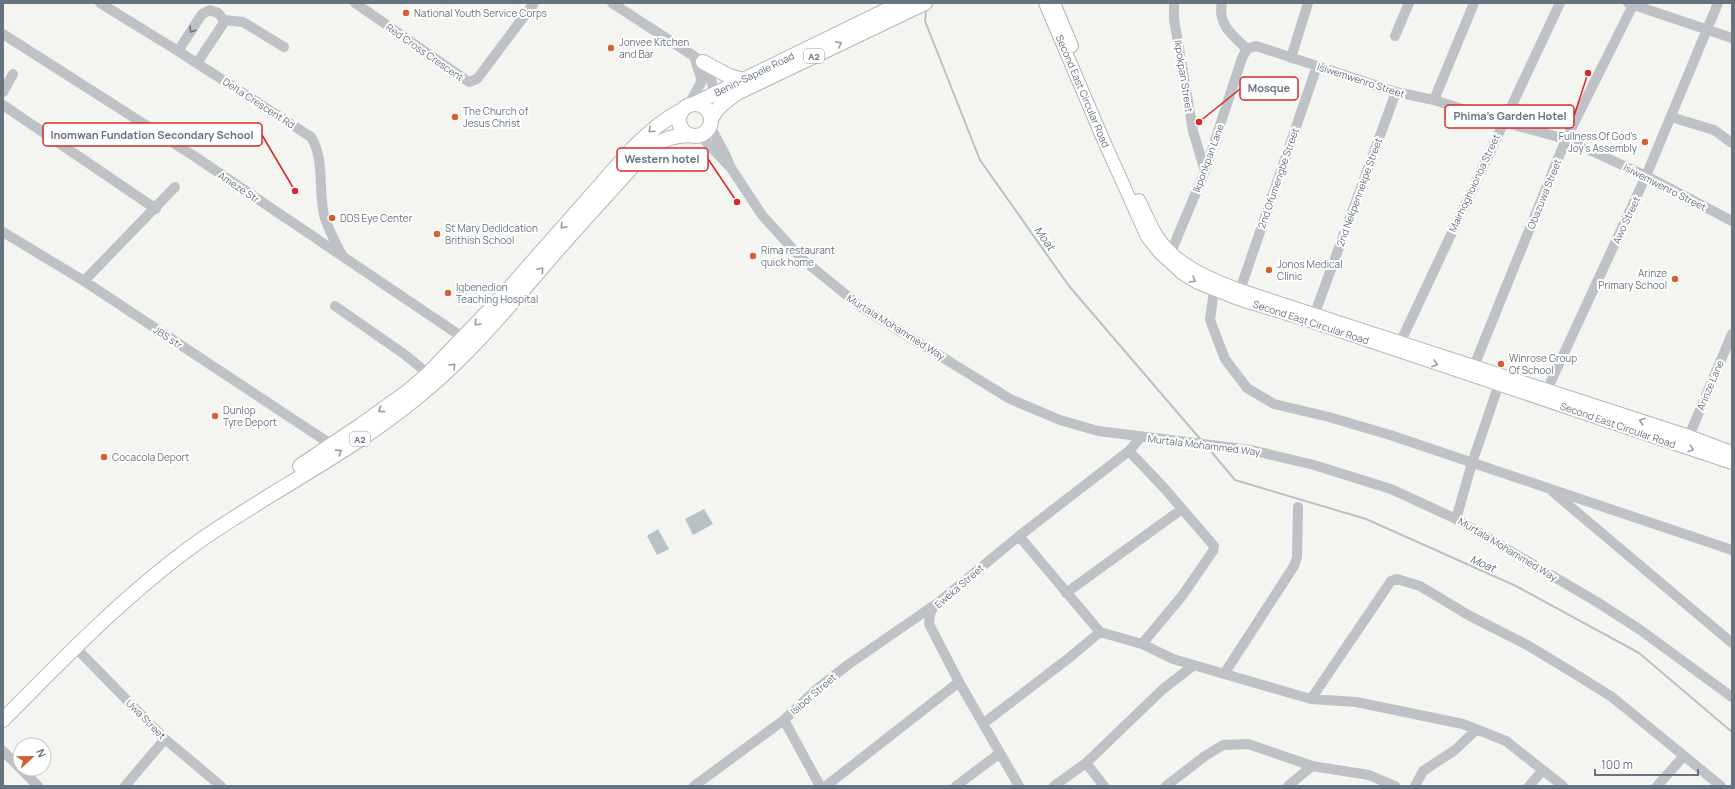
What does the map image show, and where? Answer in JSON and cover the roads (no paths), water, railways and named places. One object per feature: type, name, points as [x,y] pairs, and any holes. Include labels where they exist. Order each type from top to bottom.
[{"type":"highway","name":"Benin-Sapele Road","points":[[689,106],[901,3]]},
{"type":"highway","name":"Benin-Sapele Road","points":[[705,125],[721,104],[737,93],[925,3]]},
{"type":"highway","points":[[698,59],[728,76],[743,80]]},
{"type":"highway","points":[[699,105],[707,110],[705,125],[686,132],[680,124],[681,114],[689,106],[699,105]]},
{"type":"highway","name":"A2","points":[[3,720],[75,647],[119,607],[198,542],[370,432],[415,400],[433,377],[468,341],[632,149],[652,129],[664,120],[689,106]]},
{"type":"highway","name":"A2","points":[[468,341],[515,300],[553,254],[645,152],[657,142],[705,125]]},
{"type":"highway","name":"A2","points":[[3,706],[108,604],[189,538],[332,445],[406,392],[433,377]]},
{"type":"main road","name":"Second East Circular Road","points":[[1045,3],[1147,237],[1160,253],[1183,274],[1214,290],[1501,380],[1732,463]]},
{"type":"main road","name":"Second East Circular Road","points":[[1054,3],[1109,136],[1156,235],[1171,252],[1188,266],[1240,290],[1315,313],[1400,343],[1474,366],[1501,380],[1547,390],[1689,436],[1732,452]]},
{"type":"street","name":"Delta Crescent Rd","points":[[100,3],[197,63],[311,137],[316,144],[319,159],[320,187],[324,215],[332,236],[343,256]]},
{"type":"street","name":"Red Cross Crescent","points":[[355,3],[469,82],[477,78],[534,3]]},
{"type":"street","points":[[612,3],[698,59],[711,76],[714,94],[705,125]]},
{"type":"street","name":"Ikpokpan Street","points":[[1174,3],[1174,19],[1193,131],[1205,171]]},
{"type":"street","points":[[1222,3],[1222,17],[1225,28],[1251,47]]},
{"type":"street","points":[[1291,58],[1308,3]]},
{"type":"street","points":[[1395,36],[1409,3]]},
{"type":"street","points":[[1434,100],[1474,3]]},
{"type":"street","name":"Mairhoghoionba Street","points":[[1400,343],[1560,3]]},
{"type":"street","name":"Awo Street","points":[[1547,390],[1646,176],[1672,117],[1718,3]]},
{"type":"street","points":[[1629,4],[1732,38]]},
{"type":"street","name":"Obazuwa Street","points":[[1474,366],[1566,139],[1629,4]]},
{"type":"street","points":[[178,51],[202,14],[206,11],[210,10],[218,13],[223,22]]},
{"type":"street","points":[[223,22],[243,22],[284,47]]},
{"type":"street","points":[[197,63],[223,22]]},
{"type":"street","name":"Ameze Str","points":[[3,34],[194,156],[468,341]]},
{"type":"street","name":"Ikponkpan Lane","points":[[1171,252],[1205,171],[1242,58],[1251,47]]},
{"type":"street","name":"Isiwemwenro Street","points":[[1251,47],[1317,66],[1396,92],[1434,100],[1503,122],[1566,139],[1646,176],[1732,221]]},
{"type":"street","points":[[689,106],[702,81],[698,59]]},
{"type":"street","name":"2nd Ofumengbe Street","points":[[1240,290],[1317,66]]},
{"type":"street","points":[[3,92],[13,74]]},
{"type":"street","name":"2nd Nekpennekpe Street","points":[[1315,313],[1396,92]]},
{"type":"street","points":[[3,105],[156,209]]},
{"type":"street","points":[[1672,117],[1714,130],[1732,143]]},
{"type":"street","name":"Murtala Mohammed Way","points":[[705,125],[725,154],[731,168],[762,216],[801,258],[861,308],[1016,402],[1060,420],[1089,428],[1141,437],[1251,450],[1314,465],[1391,490],[1456,519],[1603,606],[1646,634],[1732,697]]},
{"type":"street","points":[[84,281],[156,209],[175,187]]},
{"type":"street","name":"JBS str","points":[[3,232],[84,281],[332,445]]},
{"type":"street","points":[[1214,290],[1210,320],[1225,359],[1247,388],[1274,404],[1382,433],[1732,550]]},
{"type":"street","points":[[335,306],[404,354],[433,377]]},
{"type":"street","name":"Arinze Lane","points":[[1689,436],[1732,334]]},
{"type":"street","points":[[1456,519],[1472,463],[1501,380]]},
{"type":"street","name":"Eweka Street","points":[[1019,786],[959,682],[929,624],[930,614],[934,606],[1019,536],[1129,450],[1141,437]]},
{"type":"street","points":[[1129,450],[1210,541],[1214,548],[1182,596],[1142,644]]},
{"type":"street","points":[[1549,488],[1732,643]]},
{"type":"street","points":[[1224,674],[1294,566],[1297,557],[1298,507]]},
{"type":"street","points":[[1066,593],[1182,509]]},
{"type":"street","points":[[1019,536],[1100,632],[1142,644],[1173,659],[1311,698],[1356,702],[1463,724],[1506,741],[1563,786]]},
{"type":"street","points":[[1311,698],[1391,581],[1397,579],[1420,586],[1470,616],[1529,646],[1612,697],[1683,757],[1721,786]]},
{"type":"street","name":"Isibor Street","points":[[694,786],[784,720],[818,688],[849,664],[934,606]]},
{"type":"street","points":[[984,723],[1069,658],[1100,632]]},
{"type":"street","name":"Uwa Street","points":[[75,647],[165,739],[221,786]]},
{"type":"street","points":[[1054,786],[1086,764],[1163,689],[1194,665]]},
{"type":"street","points":[[826,786],[959,682]]},
{"type":"street","points":[[784,720],[820,786]]},
{"type":"street","points":[[1415,786],[1423,771],[1455,750],[1476,730]]},
{"type":"street","points":[[125,786],[165,739]]},
{"type":"street","points":[[1166,786],[1205,756],[1223,745],[1248,744],[1312,766],[1370,775],[1394,786]]},
{"type":"street","points":[[3,751],[12,760]]},
{"type":"street","points":[[956,786],[1000,753]]},
{"type":"street","points":[[1657,786],[1683,757]]},
{"type":"street","points":[[1086,764],[1104,786]]},
{"type":"street","points":[[1288,786],[1312,766]]},
{"type":"street","points":[[1529,786],[1543,770]]},
{"type":"street","points":[[30,777],[38,786]]},
{"type":"waterway","name":"Moat","points":[[926,12],[925,21],[980,160],[1069,286],[1201,440]]},
{"type":"waterway","name":"Moat","points":[[1209,449],[1235,480],[1366,519],[1516,586],[1639,653],[1732,732]]},
{"type":"place","name":"National Youth Service Corps","points":[[406,13]]},
{"type":"place","name":"Jonvee Kitchen and Bar","points":[[611,48]]},
{"type":"place","name":"Phima's Garden Hotel","points":[[1588,73]]},
{"type":"place","name":"The Church of Jesus Christ","points":[[455,117]]},
{"type":"place","name":"Mosque","points":[[1199,122]]},
{"type":"place","name":"Fullness Of God's Joy's Assembly","points":[[1645,142]]},
{"type":"place","name":"Inomwan Fundation Secondary School","points":[[295,191]]},
{"type":"place","name":"Western hotel","points":[[737,202]]},
{"type":"place","name":"DDS Eye Center","points":[[332,218]]},
{"type":"place","name":"St Mary Dedidcation Brithish School","points":[[437,234]]},
{"type":"place","name":"Rima restaurant quick home","points":[[753,256]]},
{"type":"place","name":"Jonos Medical Clinic","points":[[1269,270]]},
{"type":"place","name":"Arinze Primary School","points":[[1675,279]]},
{"type":"place","name":"Igbenedion Teaching Hospital","points":[[448,293]]},
{"type":"place","name":"Winrose Group Of School","points":[[1501,364]]},
{"type":"place","name":"Dunlop Tyre Deport","points":[[215,416]]},
{"type":"place","name":"Cocacola Deport","points":[[104,457]]}]
